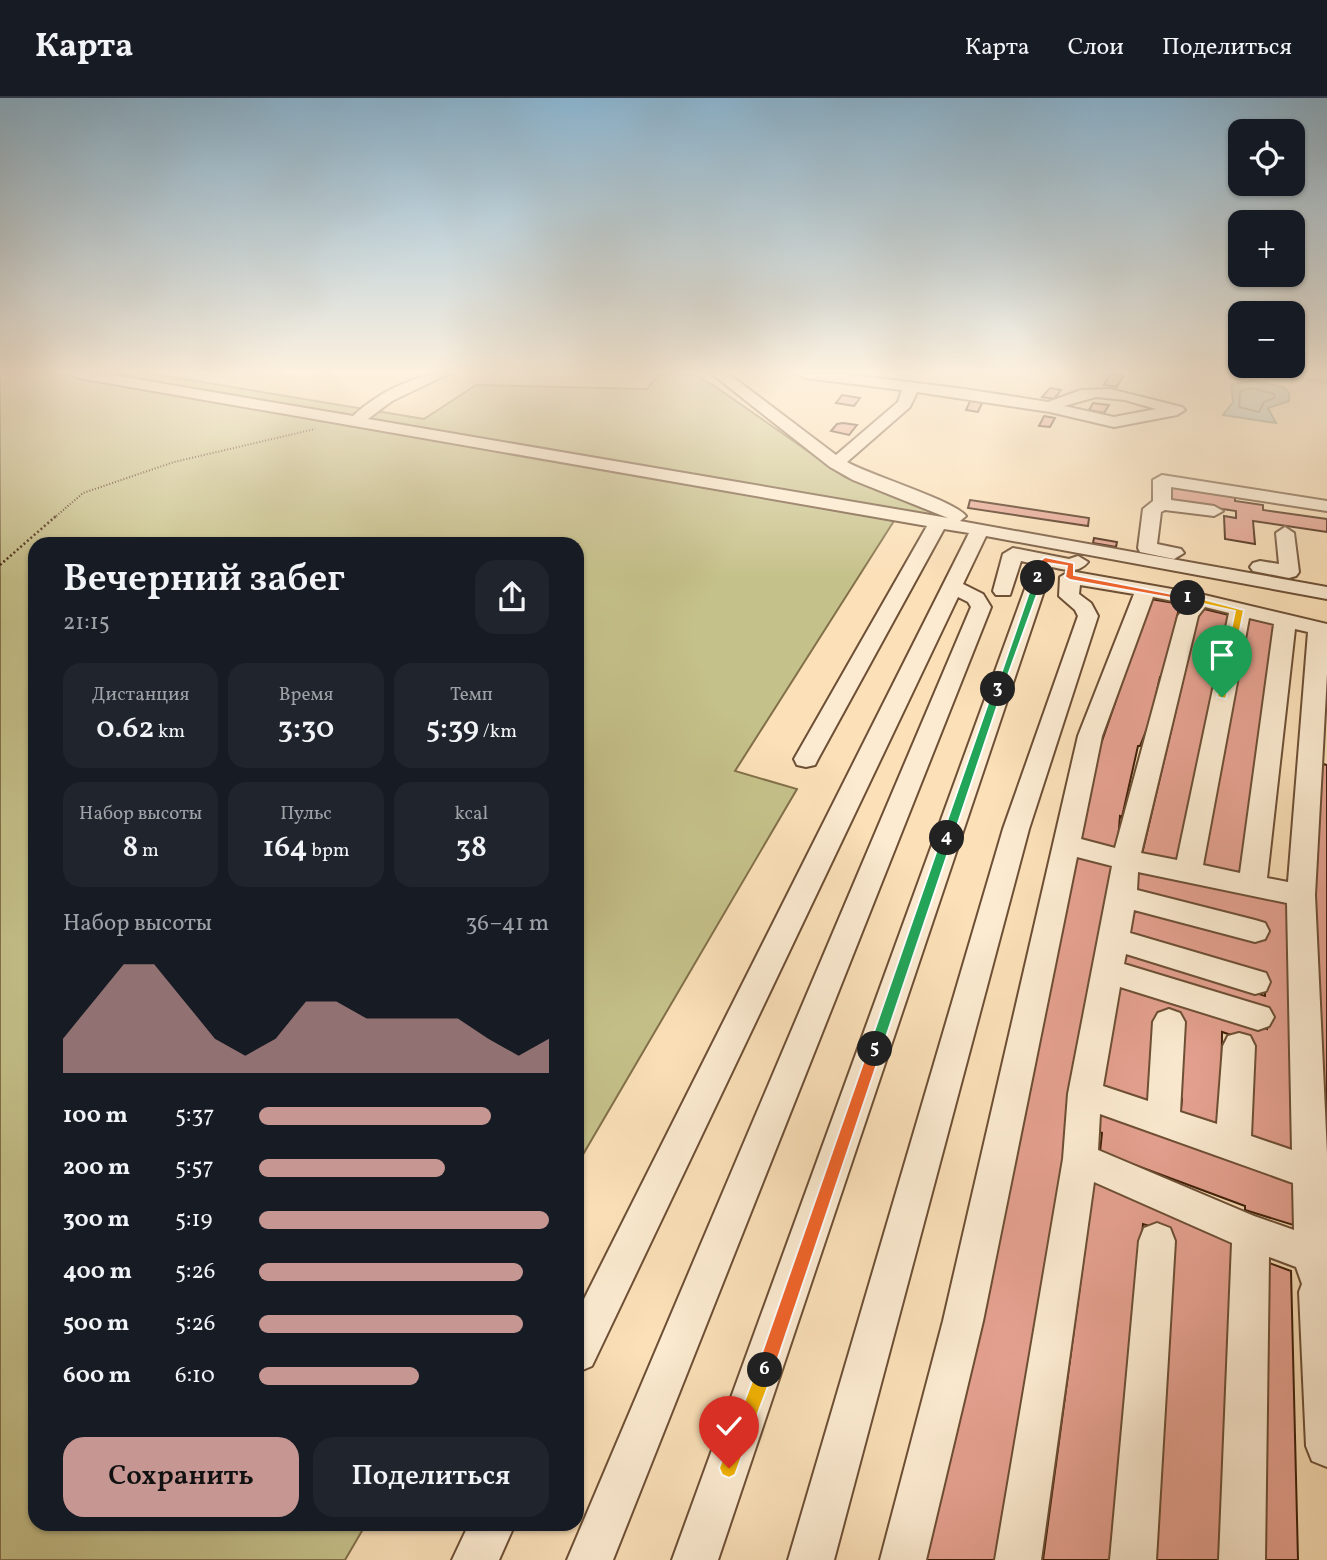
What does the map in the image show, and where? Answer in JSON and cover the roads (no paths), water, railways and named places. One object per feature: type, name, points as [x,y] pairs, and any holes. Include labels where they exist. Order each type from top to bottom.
[{"type":"street","points":[[470,442],[1104,553],[1291,579]]},
{"type":"street","points":[[809,442],[859,476],[945,509],[980,530]]},
{"type":"street","points":[[836,463],[860,442]]},
{"type":"street","points":[[1162,504],[1162,480],[1327,506]]},
{"type":"street","points":[[1214,511],[1162,504],[1152,509],[1147,548],[1291,579],[1327,593]]},
{"type":"street","points":[[806,759],[938,523]]},
{"type":"street","points":[[584,1340],[980,530]]},
{"type":"street","points":[[1285,533],[1291,579]]},
{"type":"street","points":[[695,1560],[762,1376],[989,716],[1062,567],[1104,553]]},
{"type":"street","points":[[1003,591],[1013,554],[1146,590],[1323,629],[1301,895],[1065,845]]},
{"type":"street","points":[[811,1560],[1016,829],[1088,616],[1084,607],[1069,596],[1062,567]]},
{"type":"street","points":[[590,1560],[981,607],[975,598],[953,587]]},
{"type":"street","points":[[903,1560],[963,1321],[1090,736],[1133,618],[1146,590]]},
{"type":"street","points":[[1018,1560],[1080,1159],[1085,1094],[1122,897],[1126,860],[1188,616],[1200,600]]},
{"type":"street","points":[[1188,872],[1240,610]]},
{"type":"street","points":[[1252,886],[1285,621]]},
{"type":"street","points":[[1122,897],[1255,931]]},
{"type":"street","points":[[1111,955],[1255,982]]},
{"type":"street","points":[[1111,955],[1258,1017]]},
{"type":"street","points":[[1163,1122],[1169,1021]]},
{"type":"street","points":[[1233,1146],[1239,1046]]},
{"type":"street","points":[[1085,1094],[1312,1173]]},
{"type":"street","points":[[1080,1159],[1251,1233],[1320,1281],[1327,1446]]},
{"type":"street","points":[[1242,1560],[1251,1233]]},
{"type":"street","points":[[1133,1560],[1157,1241]]},
{"type":"street","points":[[475,1560],[490,1531]]},
{"type":"lane","points":[[1301,895],[1312,1173],[1320,1281]]}]
